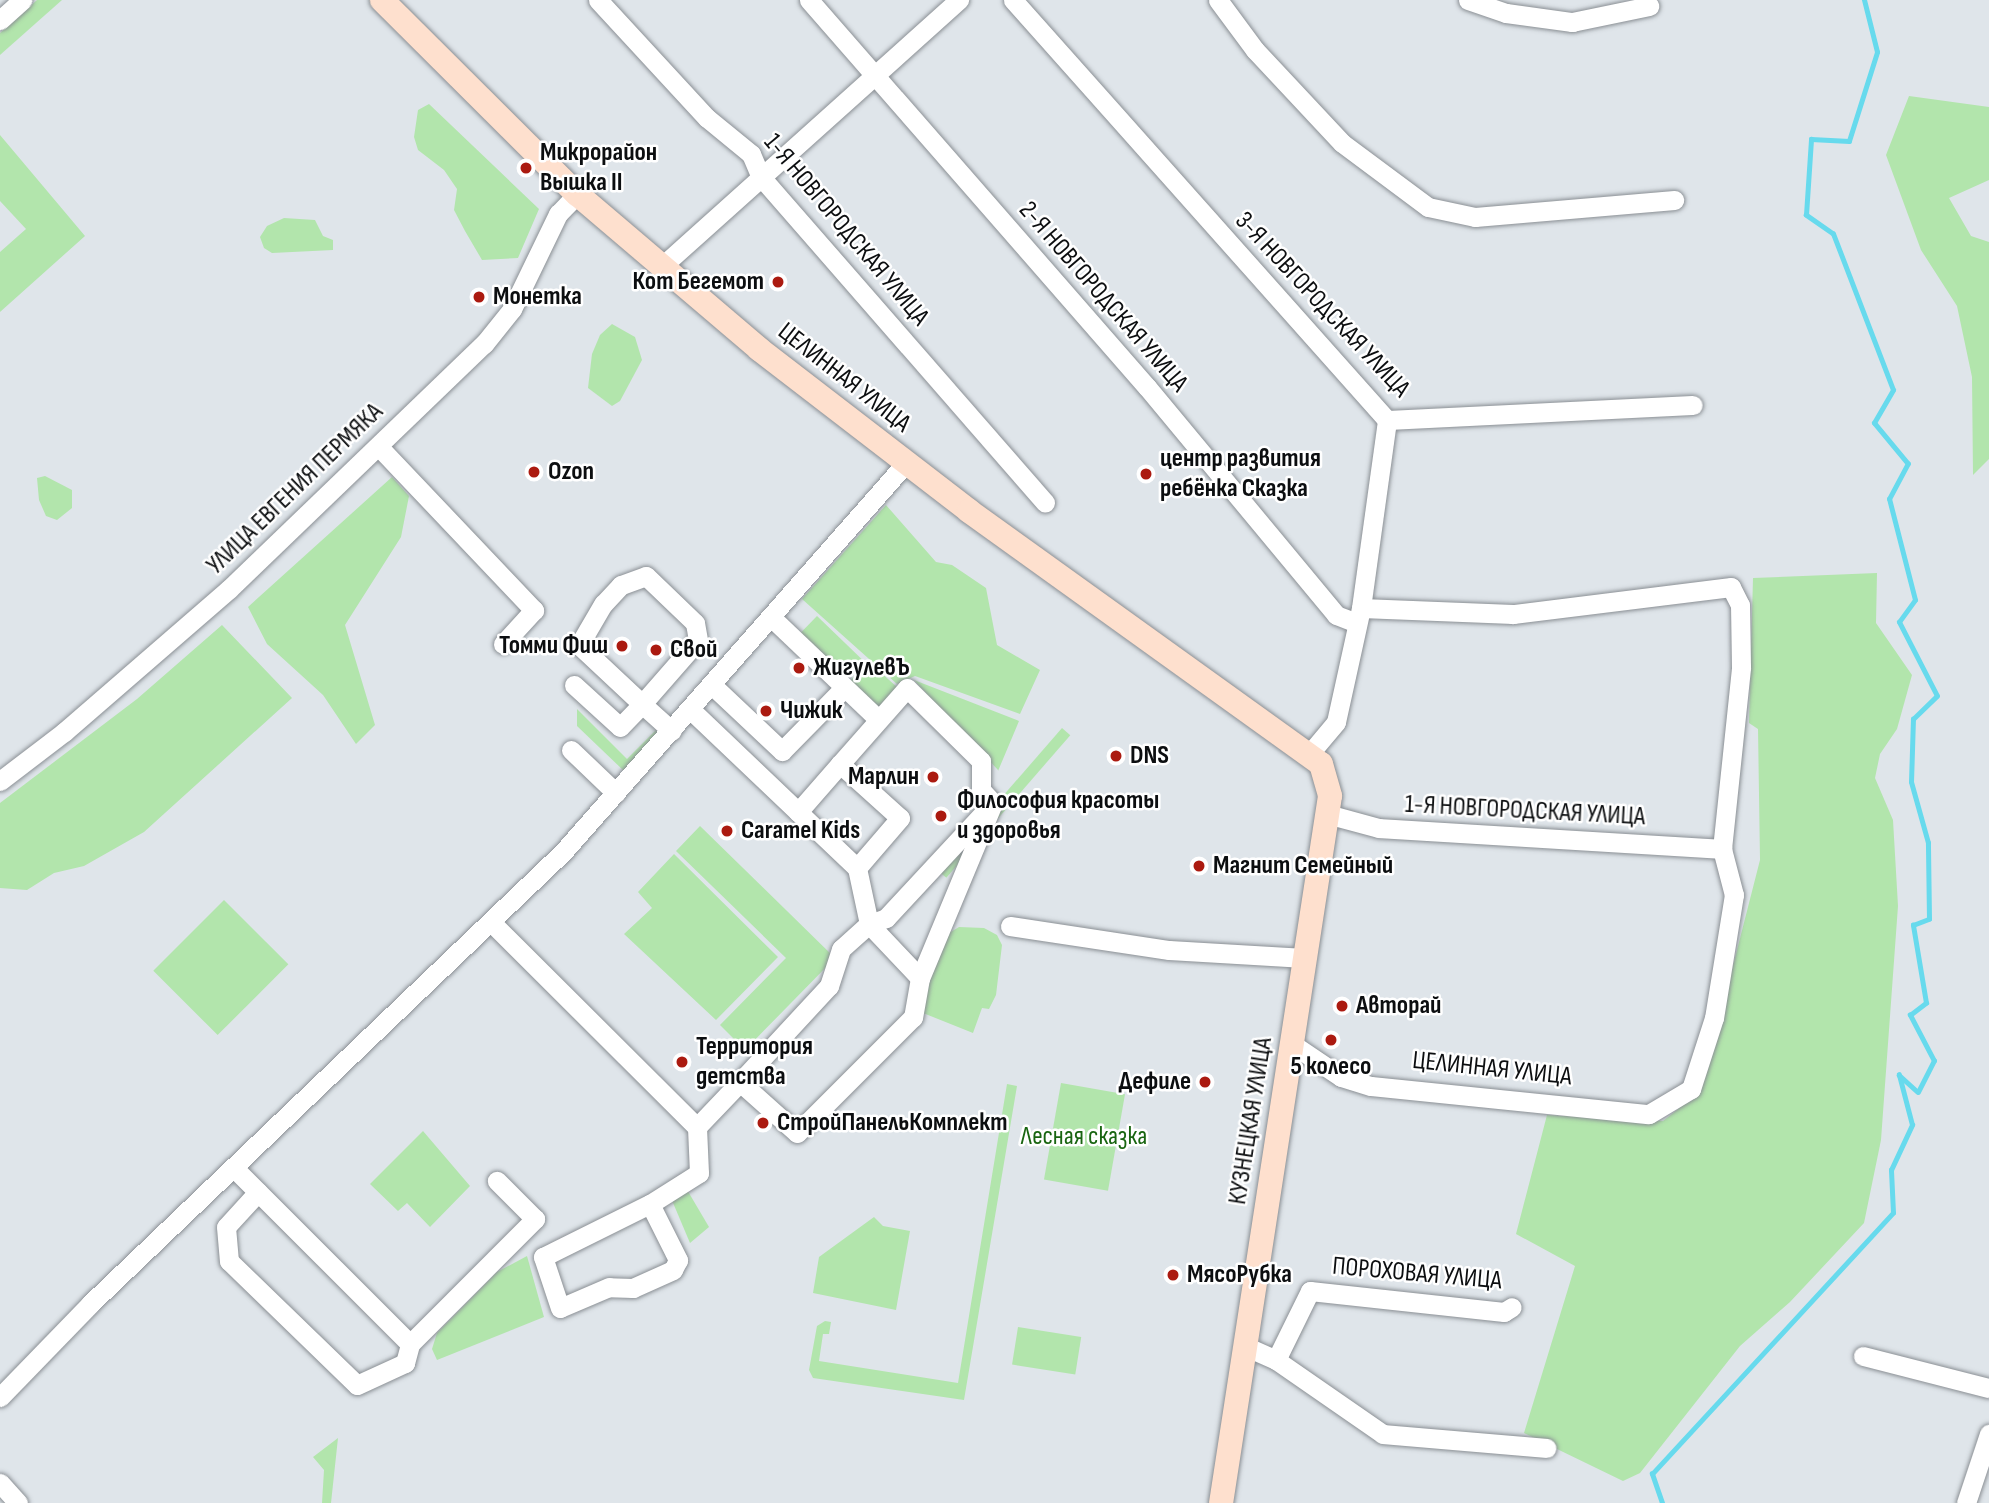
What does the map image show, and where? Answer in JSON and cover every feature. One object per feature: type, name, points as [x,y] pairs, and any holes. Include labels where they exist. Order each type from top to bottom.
[{"type":"main road","name":"ЦЕЛИННАЯ УЛИЦА","points":[[382,0],[577,194],[660,268],[905,464],[1311,752]]},
{"type":"main road","name":"КУЗНЕЦКАЯ УЛИЦА","points":[[1221,1503],[1327,814],[1328,778],[1311,752]]},
{"type":"street","points":[[0,20],[22,0]]},
{"type":"street","name":"1-Я НОВГОРОДСКАЯ УЛИЦА","points":[[598,0],[707,118],[751,154],[761,177],[1045,503]]},
{"type":"street","name":"2-Я НОВГОРОДСКАЯ УЛИЦА","points":[[809,0],[1147,387],[1336,614],[1359,616]]},
{"type":"street","points":[[660,268],[959,0]]},
{"type":"street","name":"3-Я НОВГОРОДСКАЯ УЛИЦА","points":[[1013,0],[1387,420],[1693,405]]},
{"type":"street","points":[[1218,0],[1255,50],[1342,143],[1428,207],[1475,217],[1674,200]]},
{"type":"street","points":[[1468,0],[1506,13],[1572,22],[1649,6]]},
{"type":"street","name":"УЛИЦА ЕВГЕНИЯ ПЕРМЯКА","points":[[0,781],[64,732],[220,597],[380,448],[498,327],[512,309],[558,214],[577,194]]},
{"type":"street","points":[[1311,752],[1336,722],[1359,616],[1387,420]]},
{"type":"street","points":[[380,448],[534,610],[503,644]]},
{"type":"street","points":[[0,1397],[90,1304],[492,923],[713,686],[905,464]]},
{"type":"street","points":[[574,685],[620,727],[642,704],[698,640],[699,631],[646,576],[621,585],[603,604],[579,645],[642,704],[672,731]]},
{"type":"street","points":[[1359,616],[1513,614],[1731,587],[1740,605],[1741,667],[1722,849]]},
{"type":"street","points":[[773,619],[877,718]]},
{"type":"street","points":[[713,686],[782,751],[844,688]]},
{"type":"street","points":[[797,812],[877,718],[907,688],[981,761],[981,790],[993,803]]},
{"type":"street","points":[[691,710],[857,869],[869,924],[920,978]]},
{"type":"street","points":[[571,750],[616,793]]},
{"type":"street","points":[[840,764],[900,818],[857,869]]},
{"type":"street","points":[[697,1126],[829,986],[841,949],[869,924],[886,918],[993,803]]},
{"type":"street","points":[[740,1082],[797,1133],[913,1017],[920,978],[993,803]]},
{"type":"street","name":"1-Я НОВГОРОДСКАЯ УЛИЦА","points":[[1327,814],[1379,828],[1722,849]]},
{"type":"street","name":"ЦЕЛИННАЯ УЛИЦА","points":[[1292,1044],[1341,1077],[1371,1086],[1535,1105],[1649,1114],[1691,1089],[1714,1018],[1734,895],[1722,849]]},
{"type":"street","points":[[492,923],[697,1126],[699,1173],[650,1204],[543,1257],[560,1308],[609,1287],[633,1288],[673,1270],[678,1260],[650,1204]]},
{"type":"street","points":[[1010,926],[1169,950],[1306,958]]},
{"type":"street","points":[[234,1168],[410,1344]]},
{"type":"street","points":[[258,1192],[226,1227],[229,1261],[357,1385],[405,1363],[410,1344],[535,1219],[497,1181]]},
{"type":"street","name":"ПОРОХОВАЯ УЛИЦА","points":[[1276,1360],[1310,1292],[1491,1311],[1512,1307]]},
{"type":"street","points":[[1247,1347],[1276,1360],[1383,1434],[1546,1448]]},
{"type":"street","points":[[1863,1356],[1989,1388]]},
{"type":"street","points":[[1966,1503],[1989,1434]]},
{"type":"street","points":[[0,1483],[18,1503]]},
{"type":"green space","points":[[37,0],[62,0],[0,55],[0,33]]},
{"type":"green space","points":[[1909,96],[1989,107],[1989,180],[1949,198],[1971,236],[1989,242],[1989,459],[1973,475],[1972,377],[1957,306],[1921,250],[1886,155]]},
{"type":"green space","points":[[429,104],[539,209],[518,258],[482,260],[454,210],[457,189],[444,170],[418,150],[414,137],[418,110]]},
{"type":"green space","points":[[0,135],[85,236],[0,312],[0,252],[26,229],[0,201]]},
{"type":"green space","points":[[284,218],[315,220],[323,236],[333,240],[333,250],[272,253],[264,248],[260,237],[267,226]]},
{"type":"green space","points":[[612,324],[635,337],[642,360],[620,401],[612,406],[588,388],[592,354],[600,335]]},
{"type":"green space","points":[[45,476],[72,490],[72,508],[57,520],[46,516],[39,500],[37,478]]},
{"type":"green space","points":[[392,477],[409,496],[401,537],[345,625],[375,725],[356,744],[323,695],[267,644],[248,607]]},
{"type":"green space","points":[[886,505],[936,562],[952,565],[986,588],[997,645],[1040,670],[1020,714],[915,676],[897,684],[802,599]]},
{"type":"green space","points":[[1877,573],[1876,623],[1912,675],[1897,729],[1880,754],[1875,778],[1893,820],[1898,906],[1881,1140],[1864,1223],[1790,1302],[1740,1346],[1640,1473],[1623,1481],[1524,1433],[1575,1266],[1516,1234],[1547,1115],[1663,1121],[1701,1091],[1760,860],[1758,729],[1749,723],[1753,578]]},
{"type":"green space","points":[[817,616],[862,659],[841,680],[797,637]]},
{"type":"green space","points":[[222,625],[292,698],[144,832],[84,866],[54,873],[27,890],[0,888],[0,803],[137,699]]},
{"type":"green space","points":[[868,661],[900,690],[878,714],[846,686]]},
{"type":"green space","points":[[914,680],[1019,721],[998,771],[998,770]]},
{"type":"green space","points":[[577,709],[627,759],[656,730],[660,735],[624,771],[577,726]]},
{"type":"green space","points":[[1062,728],[1070,735],[946,878],[938,871]]},
{"type":"green space","points":[[700,826],[835,958],[745,1050],[720,1025],[786,958],[676,851]]},
{"type":"green space","points":[[674,854],[778,957],[716,1020],[624,934],[652,908],[638,892]]},
{"type":"green space","points":[[224,900],[288,964],[218,1035],[153,971]]},
{"type":"green space","points":[[959,927],[984,928],[997,935],[1002,945],[996,995],[989,1009],[982,1008],[973,1033],[923,1013],[924,995],[949,933]]},
{"type":"green space","name":"Лесная сказка","points":[[1061,1083],[1125,1094],[1108,1191],[1044,1180]]},
{"type":"green space","points":[[1007,1084],[1017,1086],[964,1400],[813,1378],[809,1370],[817,1326],[825,1321],[831,1322],[829,1334],[823,1334],[819,1361],[958,1383]]},
{"type":"green space","points":[[423,1131],[470,1186],[430,1227],[407,1203],[398,1211],[370,1184]]},
{"type":"green space","points":[[686,1188],[709,1227],[690,1243],[671,1198]]},
{"type":"green space","points":[[874,1217],[883,1226],[910,1231],[896,1310],[813,1293],[819,1257]]},
{"type":"green space","points":[[527,1256],[544,1317],[437,1360],[432,1349],[437,1333],[497,1272]]},
{"type":"green space","points":[[1018,1327],[1081,1337],[1075,1375],[1012,1365]]},
{"type":"green space","points":[[338,1438],[331,1503],[322,1503],[324,1470],[313,1457]]},
{"type":"waterway","points":[[1662,1503],[1652,1474],[1893,1213],[1891,1170],[1912,1125],[1899,1075],[1918,1092],[1934,1061],[1910,1015],[1926,1003],[1913,925],[1929,919],[1928,843],[1911,782],[1913,719],[1937,696],[1899,622],[1915,600],[1889,499],[1908,464],[1874,423],[1893,390],[1833,234],[1806,215],[1811,139],[1849,141],[1877,52],[1864,0]]},
{"type":"place","name":"Микрорайон Вышка II","points":[[526,168]]},
{"type":"place","name":"Кот Бегемот","points":[[778,282]]},
{"type":"place","name":"Монетка","points":[[479,297]]},
{"type":"place","name":"Ozon","points":[[534,472]]},
{"type":"place","name":"центр развития ребёнка Сказка","points":[[1146,474]]},
{"type":"place","name":"Томми Фиш","points":[[622,646]]},
{"type":"place","name":"Свой","points":[[656,650]]},
{"type":"place","name":"ЖигулевЪ","points":[[799,668]]},
{"type":"place","name":"Чижик","points":[[766,711]]},
{"type":"place","name":"DNS","points":[[1116,756]]},
{"type":"place","name":"Марлин","points":[[933,777]]},
{"type":"place","name":"Философия красоты и здоровья","points":[[941,816]]},
{"type":"place","name":"Caramel Kids","points":[[727,831]]},
{"type":"place","name":"Магнит Семейный","points":[[1199,866]]},
{"type":"place","name":"Авторай","points":[[1342,1006]]},
{"type":"place","name":"5 колесо","points":[[1331,1040]]},
{"type":"place","name":"Территория детства","points":[[682,1062]]},
{"type":"place","name":"Дефиле","points":[[1205,1082]]},
{"type":"place","name":"СтройПанельКомплект","points":[[763,1123]]},
{"type":"place","name":"МясоРубка","points":[[1173,1275]]}]
